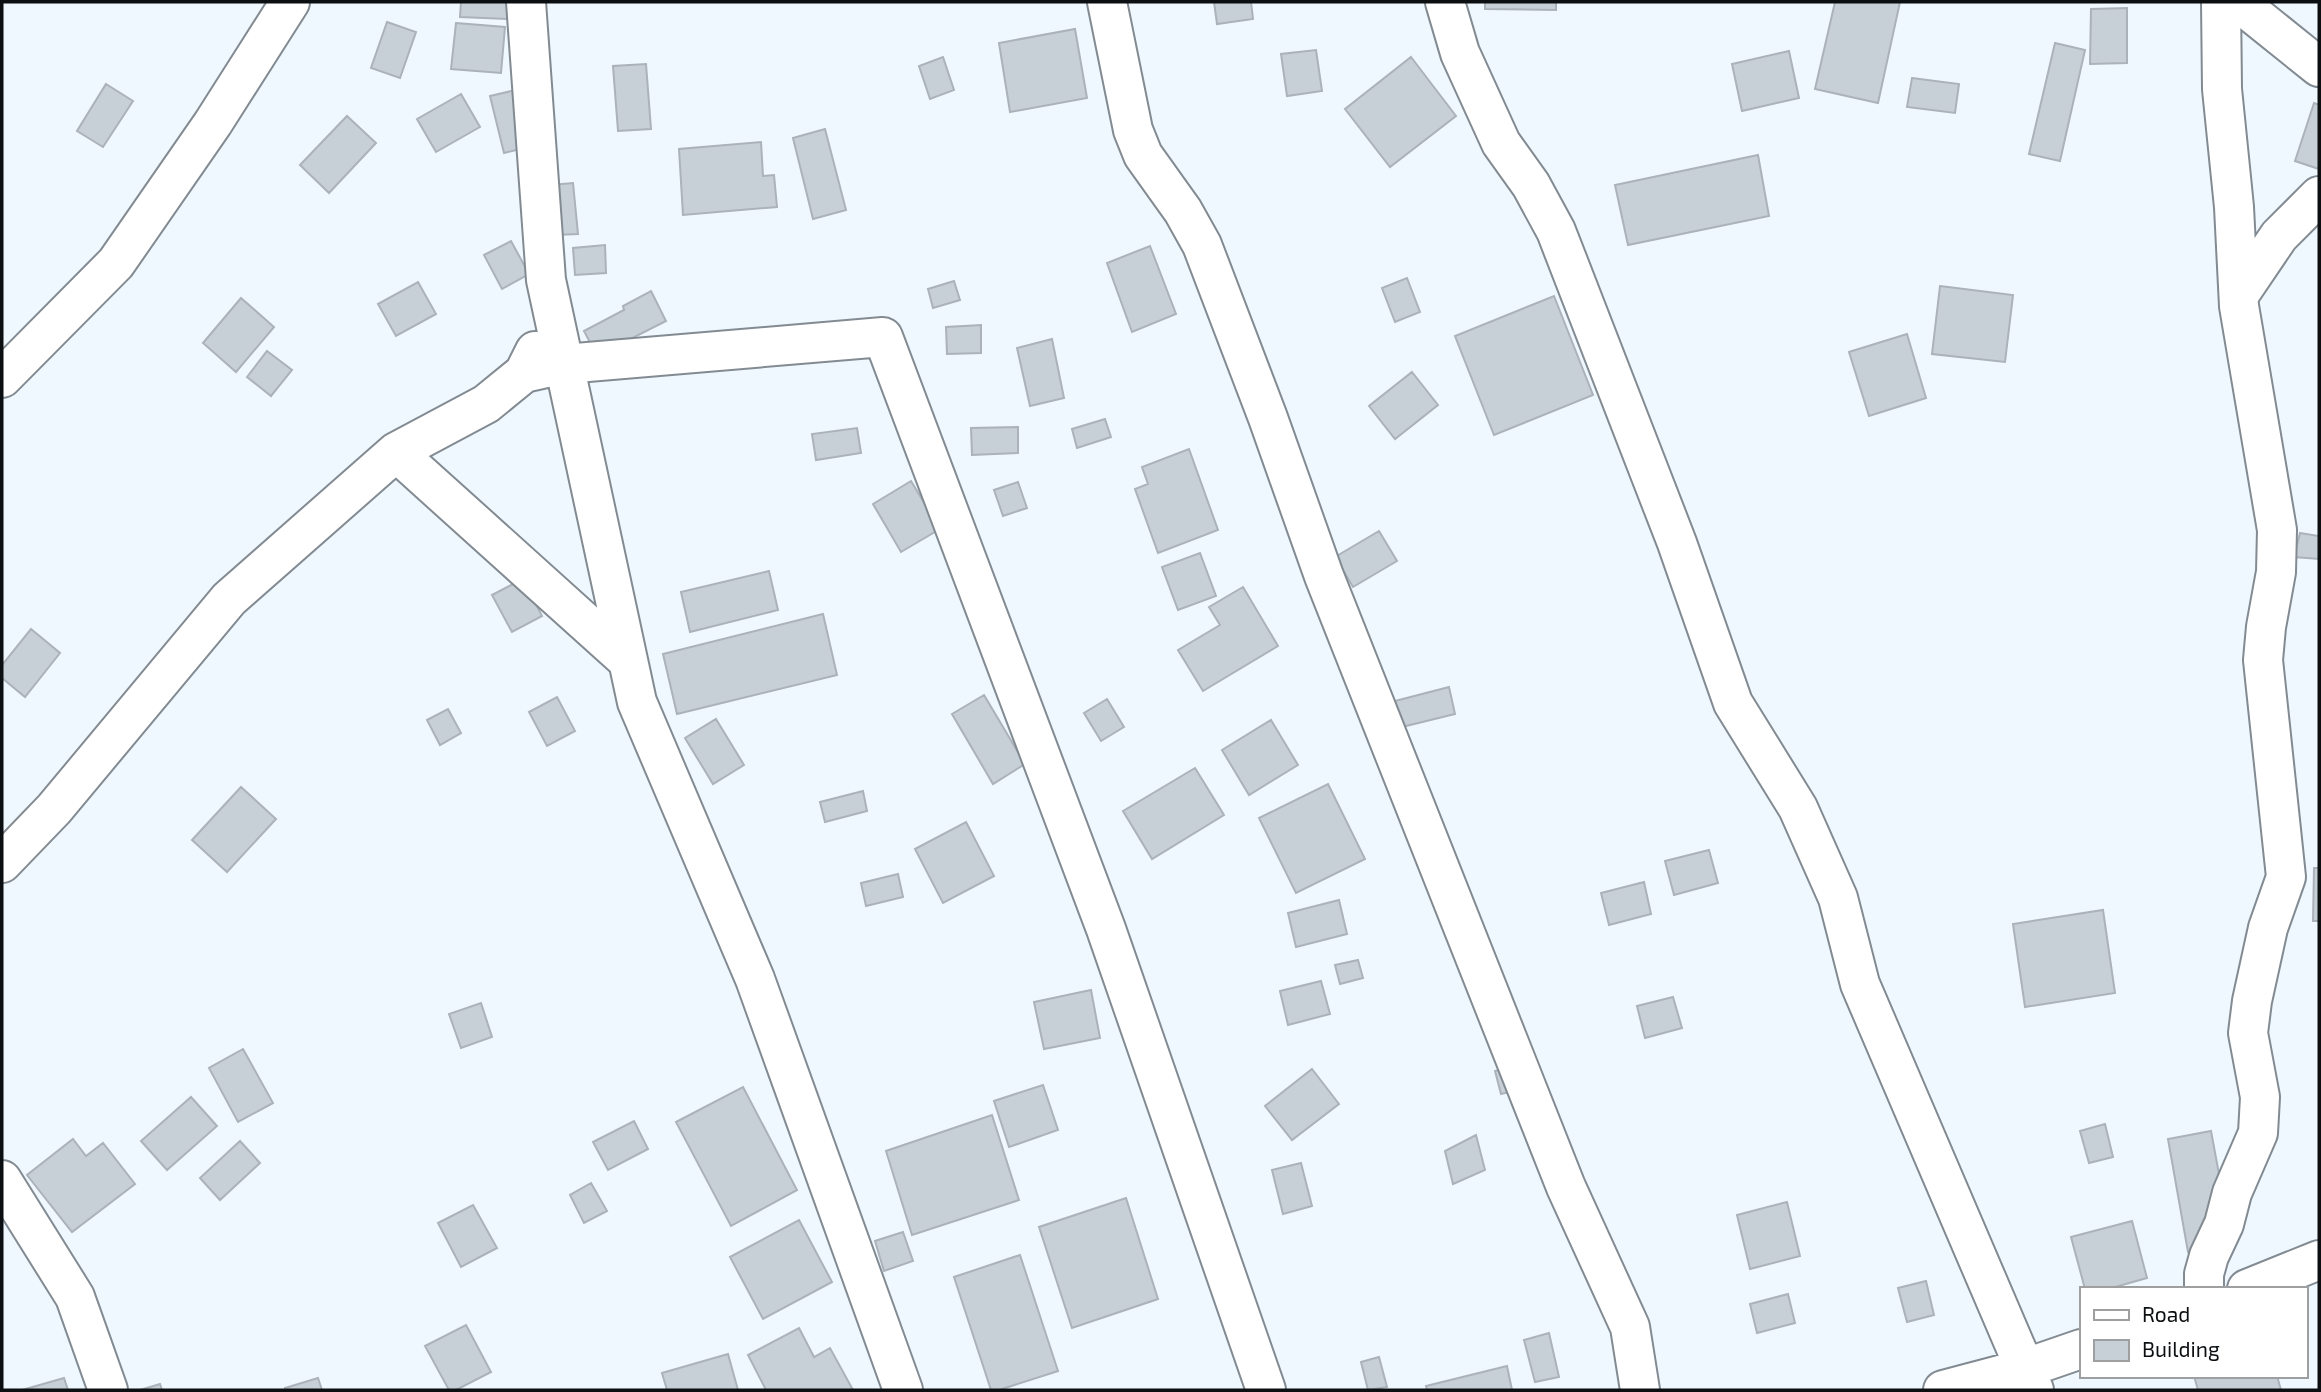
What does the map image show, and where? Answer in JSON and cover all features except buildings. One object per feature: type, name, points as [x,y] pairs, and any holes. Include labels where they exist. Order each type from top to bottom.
[{"type":"street","points":[[2,378],[116,264],[213,122],[290,2]]},
{"type":"street","points":[[526,2],[546,280],[637,702],[755,979],[903,1390]]},
{"type":"street","points":[[1107,2],[1133,130],[1143,155],[1183,211],[1202,246],[1349,640],[1566,1186],[1630,1327],[1640,1390]]},
{"type":"street","points":[[1445,2],[1460,53],[1501,143],[1531,185],[1556,231],[1677,543],[1733,703],[1798,808],[1838,898],[1860,984],[2030,1379]]},
{"type":"street","points":[[2204,1287],[2209,1256],[2258,1133],[2260,1097],[2248,1033],[2267,928],[2286,877],[2263,660],[2276,572],[2277,530],[2239,295],[2222,89],[2221,2]]},
{"type":"street","points":[[2238,2],[2319,67]]},
{"type":"street","points":[[2239,295],[2279,236],[2319,196]]},
{"type":"street","points":[[2,863],[54,809],[229,599],[396,452],[486,404],[524,373],[539,341],[546,280]]},
{"type":"street","points":[[524,373],[564,364],[883,337],[1105,929],[1266,1390]]},
{"type":"street","points":[[396,452],[628,661]]},
{"type":"street","points":[[2,1180],[75,1297],[108,1390]]},
{"type":"street","points":[[2252,1287],[2319,1260]]},
{"type":"street","points":[[1943,1390],[2030,1379],[2080,1350]]}]
